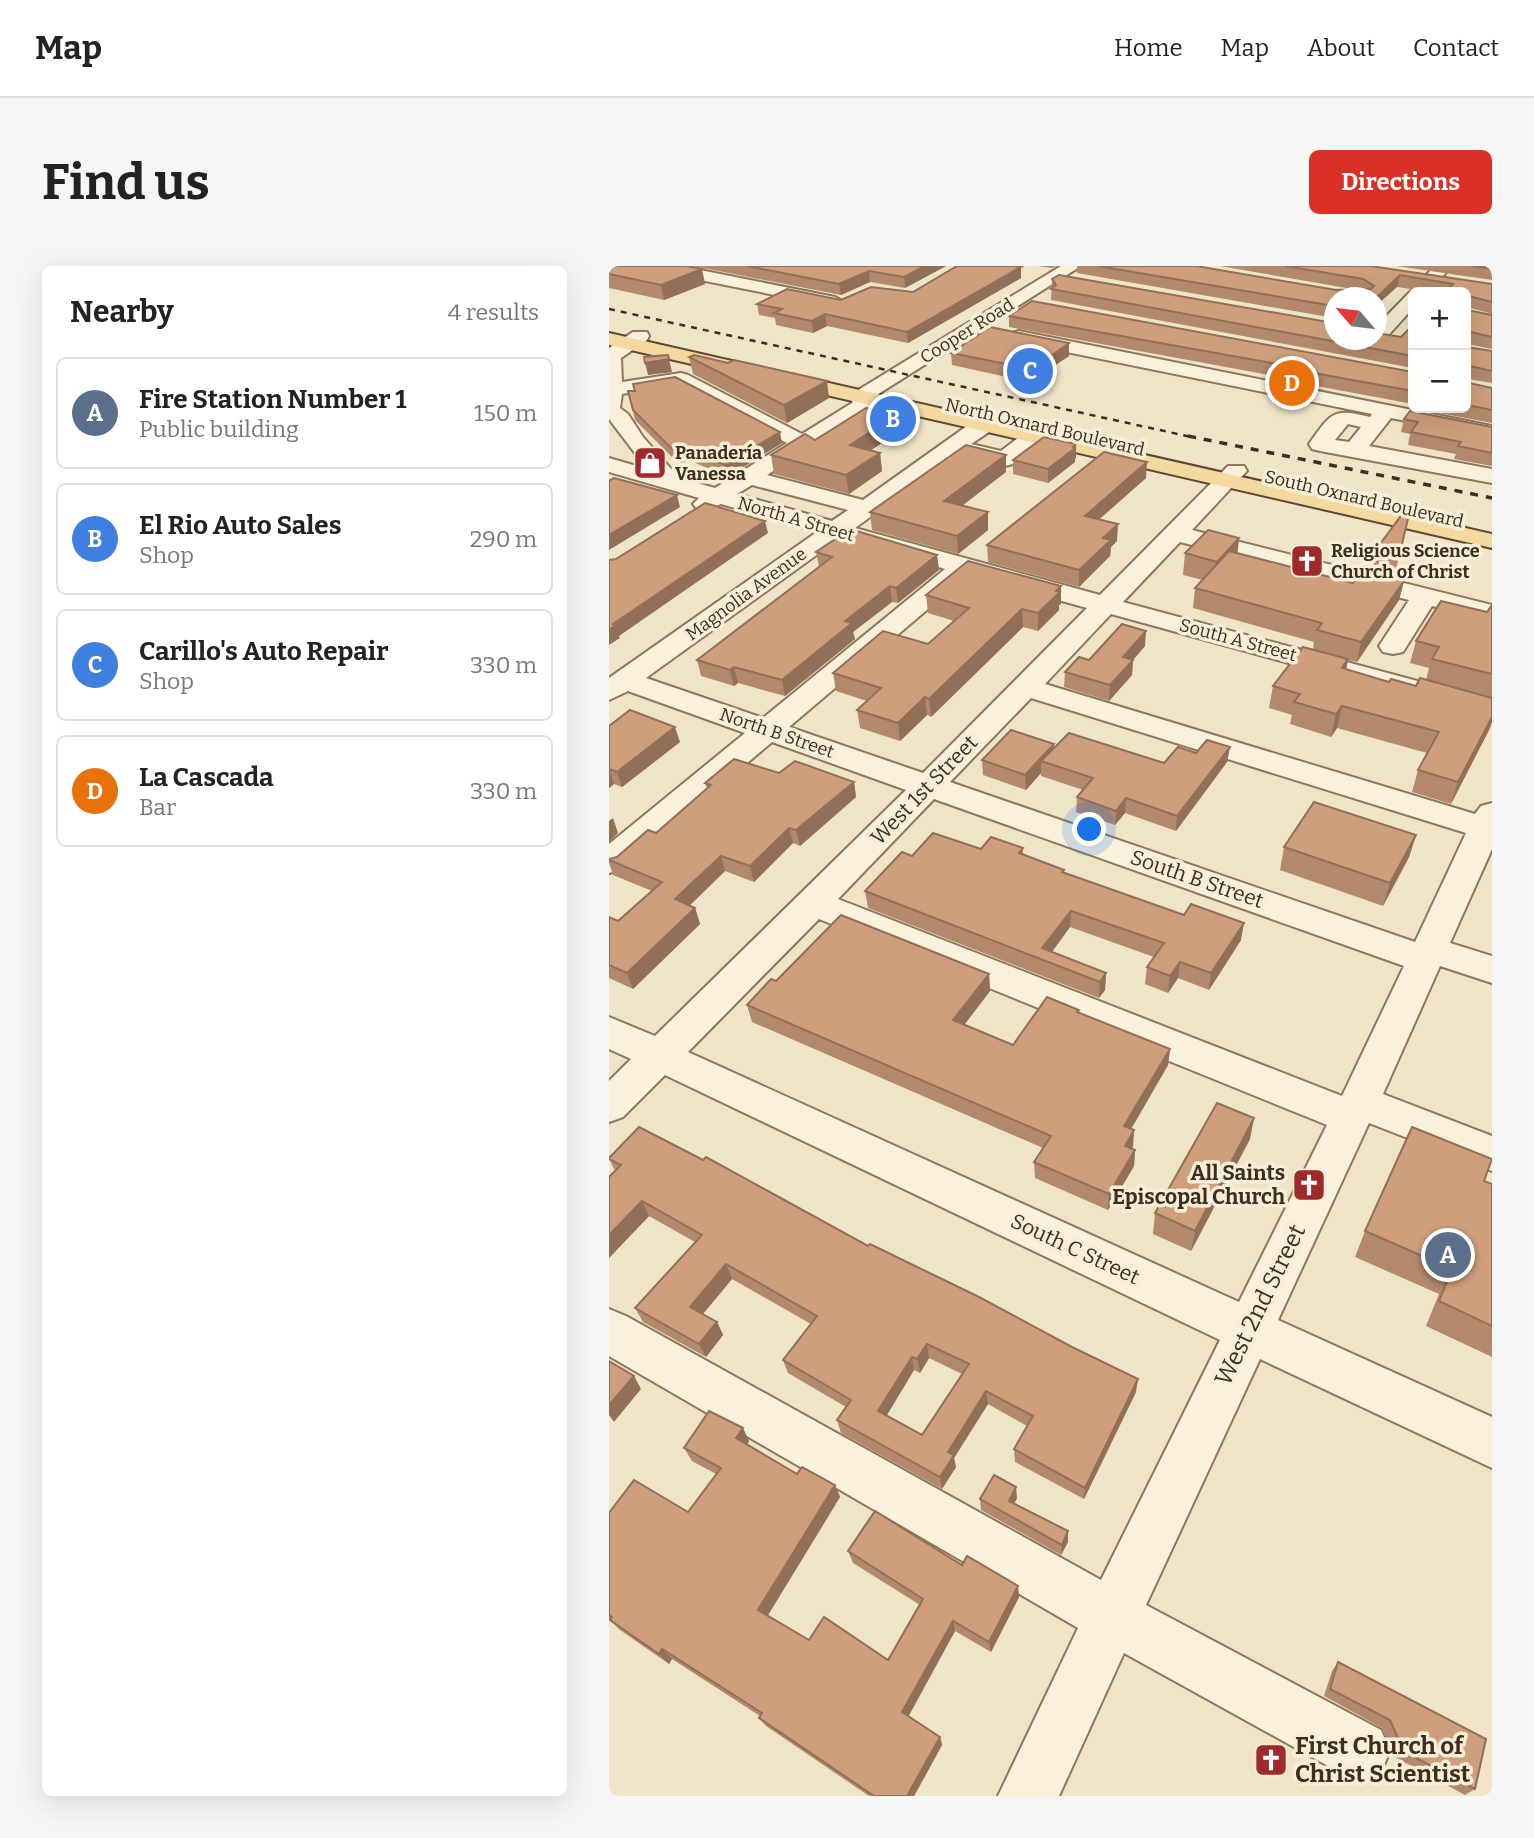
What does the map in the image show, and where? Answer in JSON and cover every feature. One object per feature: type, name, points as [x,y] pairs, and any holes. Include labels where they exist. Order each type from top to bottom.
[{"type":"main road","name":"North Oxnard Boulevard","points":[[609,328],[625,339],[868,392],[1012,419],[1231,476]]},
{"type":"main road","name":"North Oxnard Boulevard","points":[[868,392],[1034,437],[1104,453],[1231,476]]},
{"type":"main road","points":[[987,426],[1012,419]]},
{"type":"main road","name":"South Oxnard Boulevard","points":[[1231,476],[1492,528]]},
{"type":"main road","name":"South Oxnard Boulevard","points":[[1231,476],[1492,541]]},
{"type":"street","points":[[655,266],[847,302]]},
{"type":"street","points":[[1424,287],[1444,266]]},
{"type":"street","points":[[1027,272],[1054,277],[1077,274]]},
{"type":"street","points":[[1406,276],[1458,283]]},
{"type":"street","name":"Cooper Road","points":[[802,443],[863,405],[868,392],[1054,277]]},
{"type":"street","points":[[1387,302],[1408,300]]},
{"type":"street","points":[[1015,302],[1042,307]]},
{"type":"street","points":[[1387,326],[1408,305]]},
{"type":"street","points":[[972,328],[1317,397],[1380,417]]},
{"type":"street","points":[[625,339],[611,356],[610,401],[643,452],[671,483]]},
{"type":"street","points":[[1387,339],[1401,340]]},
{"type":"street","points":[[610,401],[681,379],[802,443],[685,517]]},
{"type":"street","points":[[1317,397],[1332,381]]},
{"type":"street","points":[[696,414],[735,406]]},
{"type":"street","points":[[1492,432],[1380,417],[1343,417],[1320,444],[1492,476]]},
{"type":"street","points":[[1354,450],[1380,417]]},
{"type":"street","name":"Magnolia Avenue","points":[[617,686],[953,446],[987,426]]},
{"type":"street","points":[[953,446],[1005,459],[1034,437]]},
{"type":"street","points":[[609,464],[643,452]]},
{"type":"street","points":[[1082,470],[1104,453]]},
{"type":"street","name":"North A Street","points":[[609,464],[835,530],[1105,604]]},
{"type":"street","name":"West 1st Street","points":[[609,1106],[814,903],[1231,476]]},
{"type":"street","points":[[749,477],[867,508]]},
{"type":"street","points":[[1176,534],[1492,612]]},
{"type":"street","points":[[609,862],[985,549]]},
{"type":"street","points":[[1492,588],[1489,592],[1492,593]]},
{"type":"street","points":[[1393,646],[1425,596]]},
{"type":"street","name":"South A Street","points":[[1105,604],[1492,710]]},
{"type":"street","name":"North B Street","points":[[617,686],[767,730],[930,785]]},
{"type":"street","points":[[1025,687],[1488,829]]},
{"type":"street","name":"South B Street","points":[[930,785],[1427,954],[1492,970]]},
{"type":"street","name":"West 2nd Street","points":[[1028,1796],[1111,1616],[1488,829]]},
{"type":"street","points":[[814,903],[1355,1110],[1492,1154]]},
{"type":"street","name":"South C Street","points":[[609,1032],[1492,1443]]},
{"type":"street","points":[[609,1331],[1111,1616],[1360,1751]]},
{"type":"building","points":[[687,266],[702,269],[661,285],[609,274],[609,268]]},
{"type":"building","points":[[747,266],[925,266],[904,277],[869,271],[839,284]]},
{"type":"building","points":[[957,266],[1021,267],[907,332],[825,314],[812,321],[774,313],[782,309],[757,304],[787,289],[841,300],[871,287],[913,292]]},
{"type":"building","points":[[1098,266],[1196,266],[1324,288],[1324,304]]},
{"type":"building","points":[[1285,266],[1370,266],[1492,284],[1492,302],[1471,297],[1471,287],[1450,287],[1453,284],[1400,275],[1387,287],[1373,287],[1363,279]]},
{"type":"building","points":[[1059,275],[1324,321],[1324,340],[1051,289],[1056,285],[1052,279]]},
{"type":"building","points":[[1032,301],[1408,371],[1408,390],[1281,367],[1283,365],[1009,316]]},
{"type":"building","points":[[1471,311],[1492,315],[1492,337],[1471,332]]},
{"type":"building","points":[[990,327],[1069,343],[1048,358],[1042,349],[1016,366],[951,353]]},
{"type":"building","points":[[1408,330],[1408,355],[1381,350],[1387,350],[1387,335],[1401,337]]},
{"type":"building","points":[[1471,348],[1492,351],[1492,371],[1471,366]]},
{"type":"building","points":[[668,355],[669,359],[645,363],[644,357]]},
{"type":"building","points":[[694,355],[728,363],[734,360],[827,381],[784,405],[689,357]]},
{"type":"building","points":[[675,377],[780,432],[725,465],[687,449],[678,452],[633,410],[628,391],[635,391],[633,384]]},
{"type":"building","points":[[1471,383],[1492,388],[1492,410],[1471,406]]},
{"type":"building","points":[[866,408],[896,415],[850,445],[880,453],[846,475],[771,455],[805,434],[815,440]]},
{"type":"building","points":[[1408,413],[1420,413],[1492,427],[1492,453],[1458,446],[1461,442],[1411,432],[1418,422],[1404,419]]},
{"type":"building","points":[[1044,437],[1076,444],[1073,447],[1075,448],[1048,469],[1013,460]]},
{"type":"building","points":[[966,445],[1006,455],[944,501],[988,512],[957,536],[870,512]]},
{"type":"building","points":[[1104,452],[1147,462],[1085,516],[1118,524],[1103,538],[1111,540],[1079,570],[987,545]]},
{"type":"building","points":[[614,478],[677,495],[609,535],[609,481]]},
{"type":"building","points":[[705,503],[765,521],[613,624],[616,625],[609,630],[609,560],[616,559]]},
{"type":"building","points":[[1406,509],[1410,510],[1399,557],[1375,551]]},
{"type":"building","points":[[850,529],[937,555],[896,588],[890,586],[845,621],[852,623],[782,680],[734,667],[730,670],[697,660],[832,557],[816,552]]},
{"type":"building","points":[[1208,530],[1239,538],[1217,562],[1185,553]]},
{"type":"building","points":[[1229,551],[1353,583],[1362,570],[1404,581],[1361,642],[1317,630],[1322,623],[1195,588]]},
{"type":"building","points":[[968,561],[1061,586],[1056,591],[1060,592],[1038,613],[1022,609],[929,699],[925,697],[898,723],[857,710],[881,688],[833,673],[883,631],[928,644],[969,608],[926,595]]},
{"type":"building","points":[[1441,601],[1487,612],[1492,605],[1492,674],[1432,659],[1439,647],[1416,641]]},
{"type":"building","points":[[1122,624],[1146,631],[1123,657],[1133,660],[1110,685],[1065,672],[1079,657],[1089,660]]},
{"type":"building","points":[[1303,647],[1348,659],[1342,668],[1389,682],[1391,679],[1416,686],[1420,678],[1492,698],[1492,717],[1458,782],[1418,770],[1439,732],[1342,706],[1336,714],[1294,702],[1300,694],[1273,686]]},
{"type":"building","points":[[630,710],[675,727],[617,772],[609,769],[609,726]]},
{"type":"building","points":[[1011,730],[1054,744],[1025,775],[982,760]]},
{"type":"building","points":[[1069,733],[1164,763],[1178,747],[1196,753],[1207,740],[1230,747],[1177,816],[1126,798],[1116,811],[1077,797],[1093,778],[1041,761]]},
{"type":"building","points":[[734,759],[779,773],[795,761],[854,782],[796,830],[789,828],[750,866],[721,856],[675,899],[695,908],[627,973],[609,965],[609,917],[618,921],[662,882],[609,859],[617,857],[648,830],[656,833],[711,785],[705,783]]},
{"type":"building","points":[[1314,802],[1416,835],[1390,883],[1284,847]]},
{"type":"building","points":[[933,833],[981,849],[991,837],[1023,848],[1019,853],[1064,870],[1062,872],[1184,915],[1191,904],[1244,923],[1211,973],[1180,962],[1170,976],[1147,967],[1164,943],[1071,911],[1042,948],[1106,973],[1100,982],[865,891],[902,852],[912,856]]},
{"type":"building","points":[[841,915],[989,974],[953,1020],[1013,1045],[1047,997],[1079,1010],[1077,1012],[1170,1049],[1124,1126],[1134,1130],[1125,1146],[1135,1150],[1109,1194],[1034,1162],[1051,1136],[747,1005],[771,979],[776,981]]},
{"type":"building","points":[[1217,1103],[1254,1118],[1195,1231],[1155,1213]]},
{"type":"building","points":[[639,1127],[703,1160],[706,1157],[868,1246],[870,1244],[979,1297],[1138,1379],[1085,1488],[1014,1449],[1033,1416],[986,1391],[948,1452],[954,1455],[940,1477],[837,1420],[851,1400],[783,1360],[817,1316],[726,1264],[690,1307],[717,1322],[699,1344],[635,1308],[702,1235],[642,1201],[609,1235],[609,1177],[621,1165],[609,1158]],"holes":[[[927,1344],[969,1364],[922,1435],[878,1411],[912,1357],[917,1359]]]},
{"type":"building","points":[[1412,1127],[1492,1159],[1484,1181],[1492,1184],[1492,1326],[1439,1301],[1452,1269],[1365,1231]]},
{"type":"building","points":[[609,1361],[634,1376],[609,1405]]},
{"type":"building","points":[[709,1411],[743,1428],[736,1438],[797,1474],[802,1467],[835,1485],[758,1610],[809,1640],[824,1617],[888,1660],[923,1599],[848,1551],[875,1511],[962,1565],[967,1556],[1018,1586],[989,1642],[953,1621],[902,1712],[940,1737],[907,1796],[874,1796],[759,1718],[762,1713],[662,1649],[659,1654],[610,1620],[609,1513],[634,1480],[688,1512],[721,1468],[684,1448]]},
{"type":"building","points":[[994,1475],[1016,1487],[1009,1501],[1068,1531],[1062,1545],[980,1499]]},
{"type":"building","points":[[1338,1662],[1486,1739],[1475,1789],[1399,1749],[1400,1743],[1390,1720],[1330,1689]]},
{"type":"railway","points":[[609,309],[1196,438]]},
{"type":"railway","points":[[1188,436],[1492,498]]},
{"type":"place","name":"Carillo's Auto Repair","points":[[1030,371]]},
{"type":"place","name":"La Cascada","points":[[1292,383]]},
{"type":"place","name":"El Rio Auto Sales","points":[[893,419]]},
{"type":"place","name":"Panadería Vanessa","points":[[650,463]]},
{"type":"place","name":"Religious Science Church of Christ","points":[[1307,561]]},
{"type":"place","name":"All Saints Episcopal Church","points":[[1309,1185]]},
{"type":"place","name":"Fire Station Number 1","points":[[1448,1255]]},
{"type":"place","name":"First Church of Christ Scientist","points":[[1271,1760]]}]
